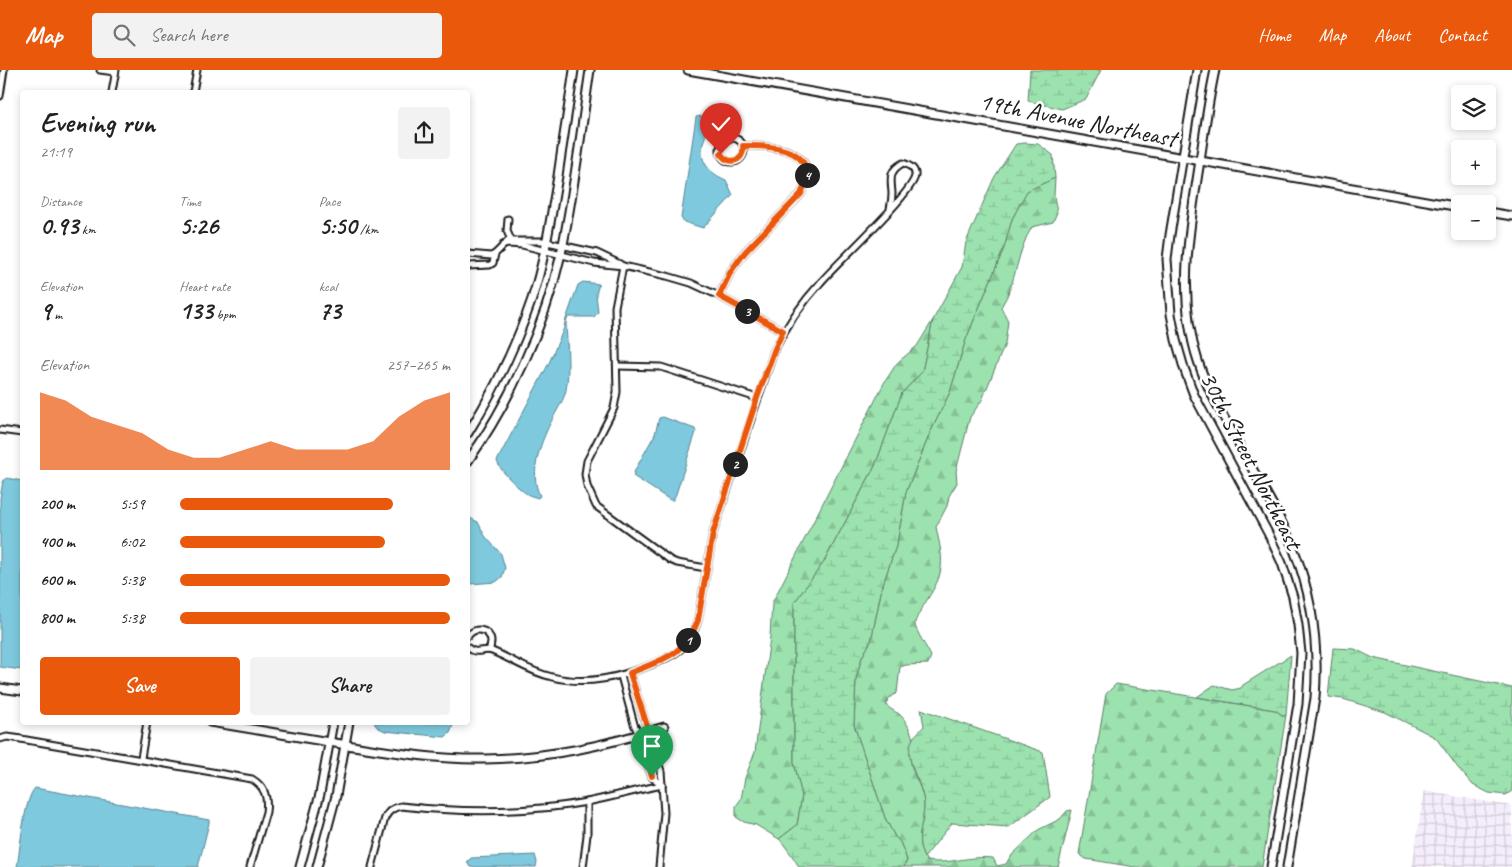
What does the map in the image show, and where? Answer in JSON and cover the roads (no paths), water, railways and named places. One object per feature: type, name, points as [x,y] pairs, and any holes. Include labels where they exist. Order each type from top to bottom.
[{"type":"street","points":[[0,96],[4,70]]},
{"type":"street","points":[[100,70],[116,71],[112,90]]},
{"type":"street","points":[[193,90],[197,70]]},
{"type":"street","points":[[470,430],[484,406],[515,343],[532,298],[547,242],[574,70]]},
{"type":"street","points":[[470,458],[498,416],[528,354],[550,291],[560,256],[572,197],[590,70]]},
{"type":"street","name":"19th Avenue Northeast","points":[[688,70],[1451,205]]},
{"type":"street","name":"30th Street Northeast","points":[[1198,70],[1170,235],[1168,259],[1170,314],[1176,340],[1194,396],[1268,533],[1282,563],[1293,597],[1301,653],[1298,704],[1271,867]]},
{"type":"street","name":"30th Street Northeast","points":[[1215,70],[1186,251],[1188,309],[1194,343],[1198,361],[1210,391],[1279,518],[1293,548],[1304,578],[1316,636],[1317,672],[1315,698],[1287,867]]},
{"type":"street","points":[[719,296],[731,271],[745,252],[801,194],[806,184],[805,166],[798,156],[788,150],[764,145],[743,146],[735,138],[728,139],[721,146],[721,154],[726,160],[734,161],[743,154],[743,146]]},
{"type":"street","points":[[470,650],[472,652],[480,652],[490,650],[535,672],[554,678],[594,680],[630,673],[674,655],[686,644],[694,632],[698,620],[713,533],[757,398],[783,331],[821,281],[890,210],[915,177],[914,170],[910,165],[903,163],[896,167],[892,174],[890,182],[892,192],[890,210]]},
{"type":"street","points":[[1496,213],[1512,216]]},
{"type":"street","points":[[508,219],[507,231],[511,240]]},
{"type":"street","points":[[470,266],[490,265],[493,263],[495,254],[503,245],[511,240],[547,242],[597,253],[623,266]]},
{"type":"street","points":[[503,245],[522,245],[596,264],[623,266],[675,278],[719,296],[783,331]]},
{"type":"street","points":[[470,254],[491,256],[495,254]]},
{"type":"street","points":[[623,266],[615,307],[617,392],[614,408],[587,461],[585,474],[587,486],[596,506],[606,515],[670,560],[706,568]]},
{"type":"street","points":[[617,366],[661,367],[757,398]]},
{"type":"street","points":[[0,430],[20,433]]},
{"type":"street","points":[[470,633],[483,630],[488,634],[491,640],[490,650]]},
{"type":"street","points":[[630,673],[661,771],[664,813],[659,867]]},
{"type":"street","points":[[620,676],[652,776],[662,785]]},
{"type":"street","points":[[0,688],[20,692]]},
{"type":"street","points":[[141,758],[146,725]]},
{"type":"street","points":[[228,725],[345,745],[441,758],[486,759],[576,751],[612,743],[664,727]]},
{"type":"street","points":[[300,867],[320,794],[333,725]]},
{"type":"street","points":[[317,867],[336,796],[348,725]]},
{"type":"street","points":[[0,739],[7,736],[141,758],[245,776],[258,782],[264,789],[267,804],[250,867]]},
{"type":"street","points":[[372,867],[388,811],[401,806],[479,812],[543,808],[587,802],[662,785]]},
{"type":"street","points":[[583,867],[587,835],[587,802]]},
{"type":"water","points":[[701,116],[708,121],[708,129],[702,147],[703,160],[714,174],[726,180],[733,195],[703,228],[684,222],[681,218],[696,117]]},
{"type":"water","points":[[583,282],[599,284],[596,294],[598,312],[594,317],[568,317],[566,323],[568,365],[566,390],[538,456],[535,477],[540,496],[538,498],[528,495],[519,488],[505,474],[497,461],[549,363],[564,328],[578,285]]},
{"type":"water","points":[[663,417],[695,429],[696,432],[673,500],[670,500],[633,476],[655,434],[659,418]]},
{"type":"water","points":[[7,478],[20,481],[20,670],[0,667],[0,498],[3,481]]},
{"type":"water","points":[[470,518],[478,522],[485,536],[501,554],[505,568],[502,577],[496,582],[470,584]]},
{"type":"water","points":[[376,725],[453,725],[450,733],[445,737],[385,731]]},
{"type":"water","points":[[35,788],[209,820],[198,867],[17,867],[25,813]]},
{"type":"water","points":[[535,855],[536,867],[470,867],[467,862],[471,858]]}]
